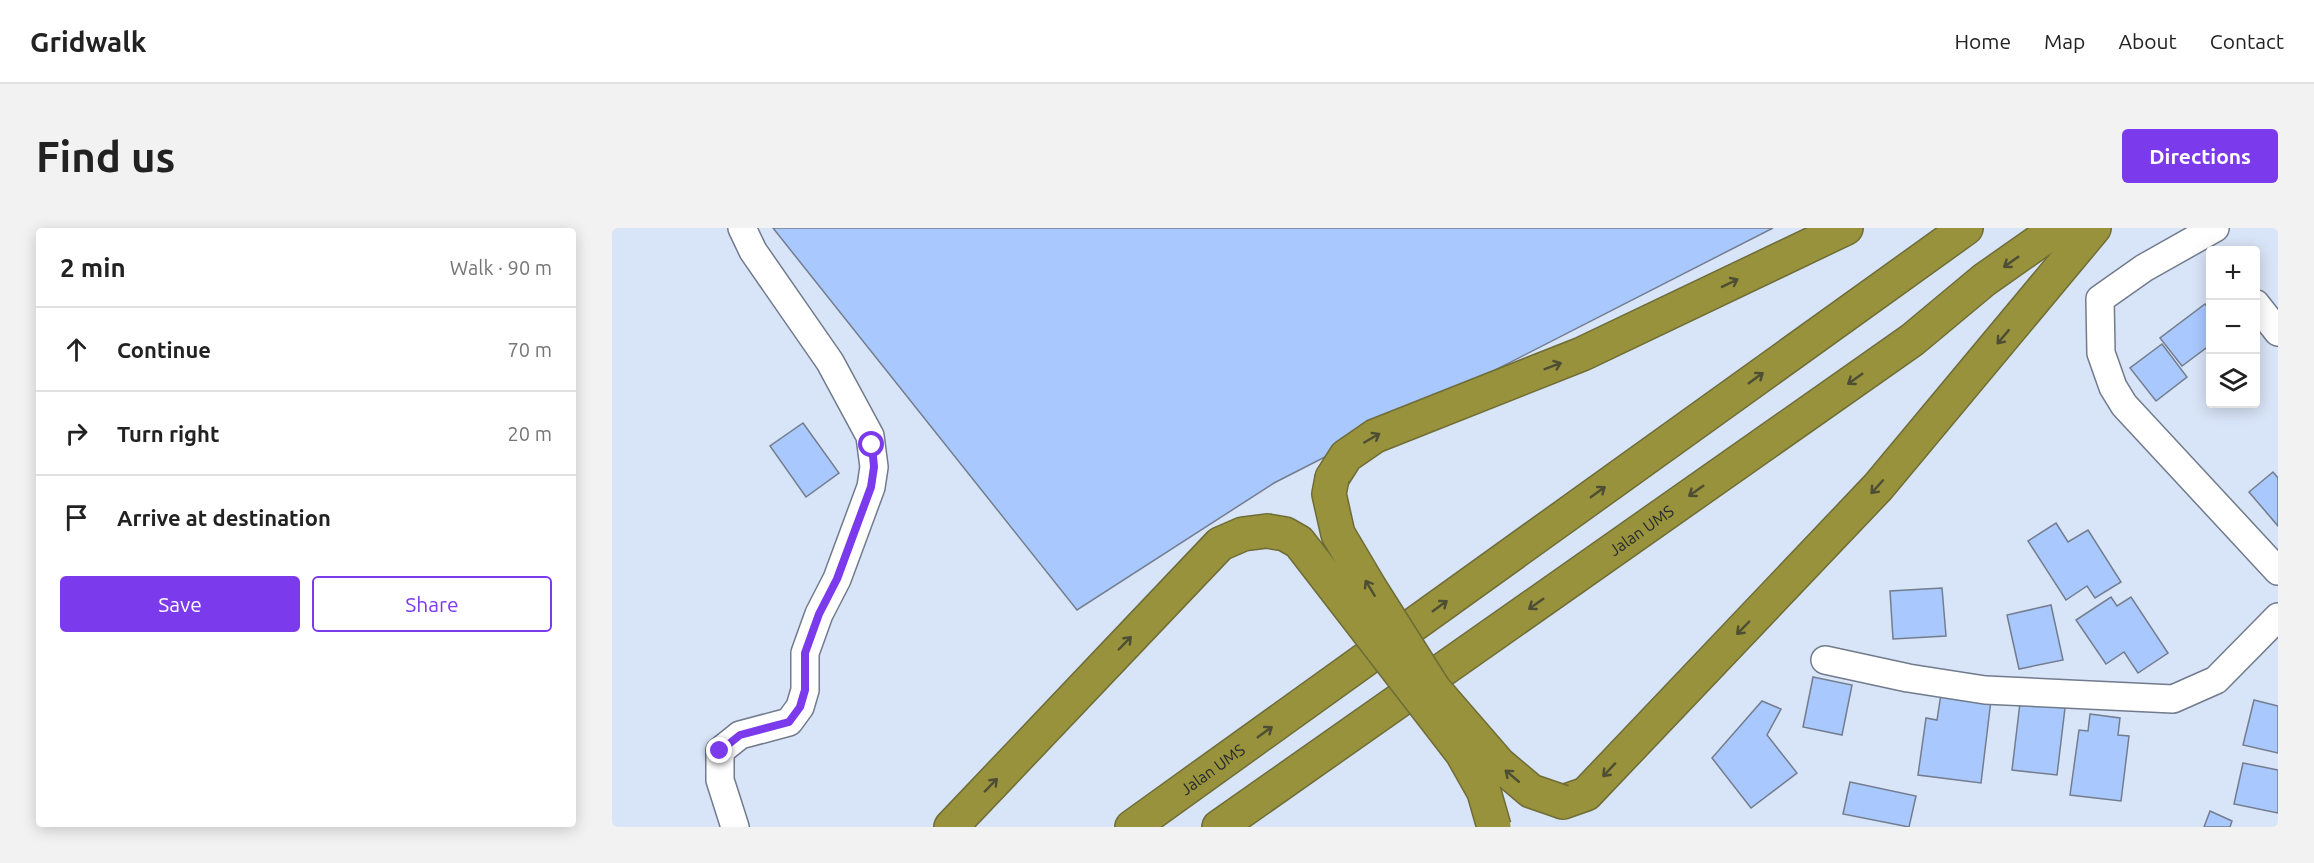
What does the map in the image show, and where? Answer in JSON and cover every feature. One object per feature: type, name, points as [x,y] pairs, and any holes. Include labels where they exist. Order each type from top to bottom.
[{"type":"highway","points":[[1846,228],[1582,354],[1375,436],[1346,456],[1332,478],[1329,494],[1338,534],[1370,588],[1434,688],[1499,764],[1531,791],[1563,802],[1586,794],[1878,487],[2094,228]]},
{"type":"highway","name":"Jalan UMS","points":[[1132,827],[1966,228]]},
{"type":"highway","name":"Jalan UMS","points":[[1219,827],[1912,340],[1984,280],[2058,228]]},
{"type":"highway","points":[[951,827],[1220,544],[1243,534],[1267,531],[1285,534],[1299,542],[1461,753],[1484,792],[1494,827]]},
{"type":"street","points":[[735,827],[720,780],[720,751],[740,735],[789,722],[800,707],[805,690],[805,653],[819,614],[837,579],[871,487],[874,467],[870,436],[830,362],[753,251],[742,228]]},
{"type":"street","points":[[2210,238],[2144,268],[2100,299],[2101,353],[2113,387],[2124,405],[2278,571]]},
{"type":"street","points":[[2260,309],[2278,332]]},
{"type":"street","points":[[1825,660],[1908,678],[1985,690],[2022,690],[2132,699],[2173,699],[2216,680],[2278,617]]},
{"type":"building","points":[[773,228],[1773,228],[1274,483],[1077,610]]},
{"type":"building","points":[[2206,305],[2206,348],[2182,366],[2160,338]]},
{"type":"building","points":[[2162,344],[2187,377],[2156,401],[2130,368]]},
{"type":"building","points":[[803,423],[839,473],[806,497],[770,446]]},
{"type":"building","points":[[2273,472],[2278,478],[2278,526],[2249,492]]},
{"type":"building","points":[[2056,523],[2068,542],[2088,530],[2121,582],[2095,598],[2087,586],[2066,600],[2028,541]]},
{"type":"building","points":[[1942,588],[1946,636],[1893,639],[1890,591]]},
{"type":"building","points":[[2111,597],[2117,606],[2131,597],[2168,653],[2138,673],[2124,652],[2106,664],[2076,620]]},
{"type":"building","points":[[2051,605],[2063,660],[2019,669],[2007,615]]},
{"type":"building","points":[[1813,677],[1852,685],[1842,735],[1803,727]]},
{"type":"building","points":[[1941,694],[1991,700],[1981,783],[1918,775],[1926,718],[1937,720]]},
{"type":"building","points":[[2254,700],[2278,706],[2278,753],[2243,745]]},
{"type":"building","points":[[1762,701],[1781,709],[1767,735],[1797,773],[1751,808],[1712,758]]},
{"type":"building","points":[[2020,703],[2065,708],[2057,775],[2012,770]]},
{"type":"building","points":[[2090,714],[2120,718],[2118,735],[2129,736],[2121,801],[2070,795],[2079,730],[2088,731]]},
{"type":"building","points":[[2243,763],[2278,770],[2278,813],[2234,804]]},
{"type":"building","points":[[1850,782],[1916,796],[1909,827],[1843,814]]},
{"type":"building","points":[[2210,811],[2232,821],[2230,827],[2204,827]]},
{"type":"route","points":[[720,751],[740,735],[789,722],[800,707],[805,690],[805,653],[819,614],[837,579],[871,487],[874,467],[872,445]]}]
